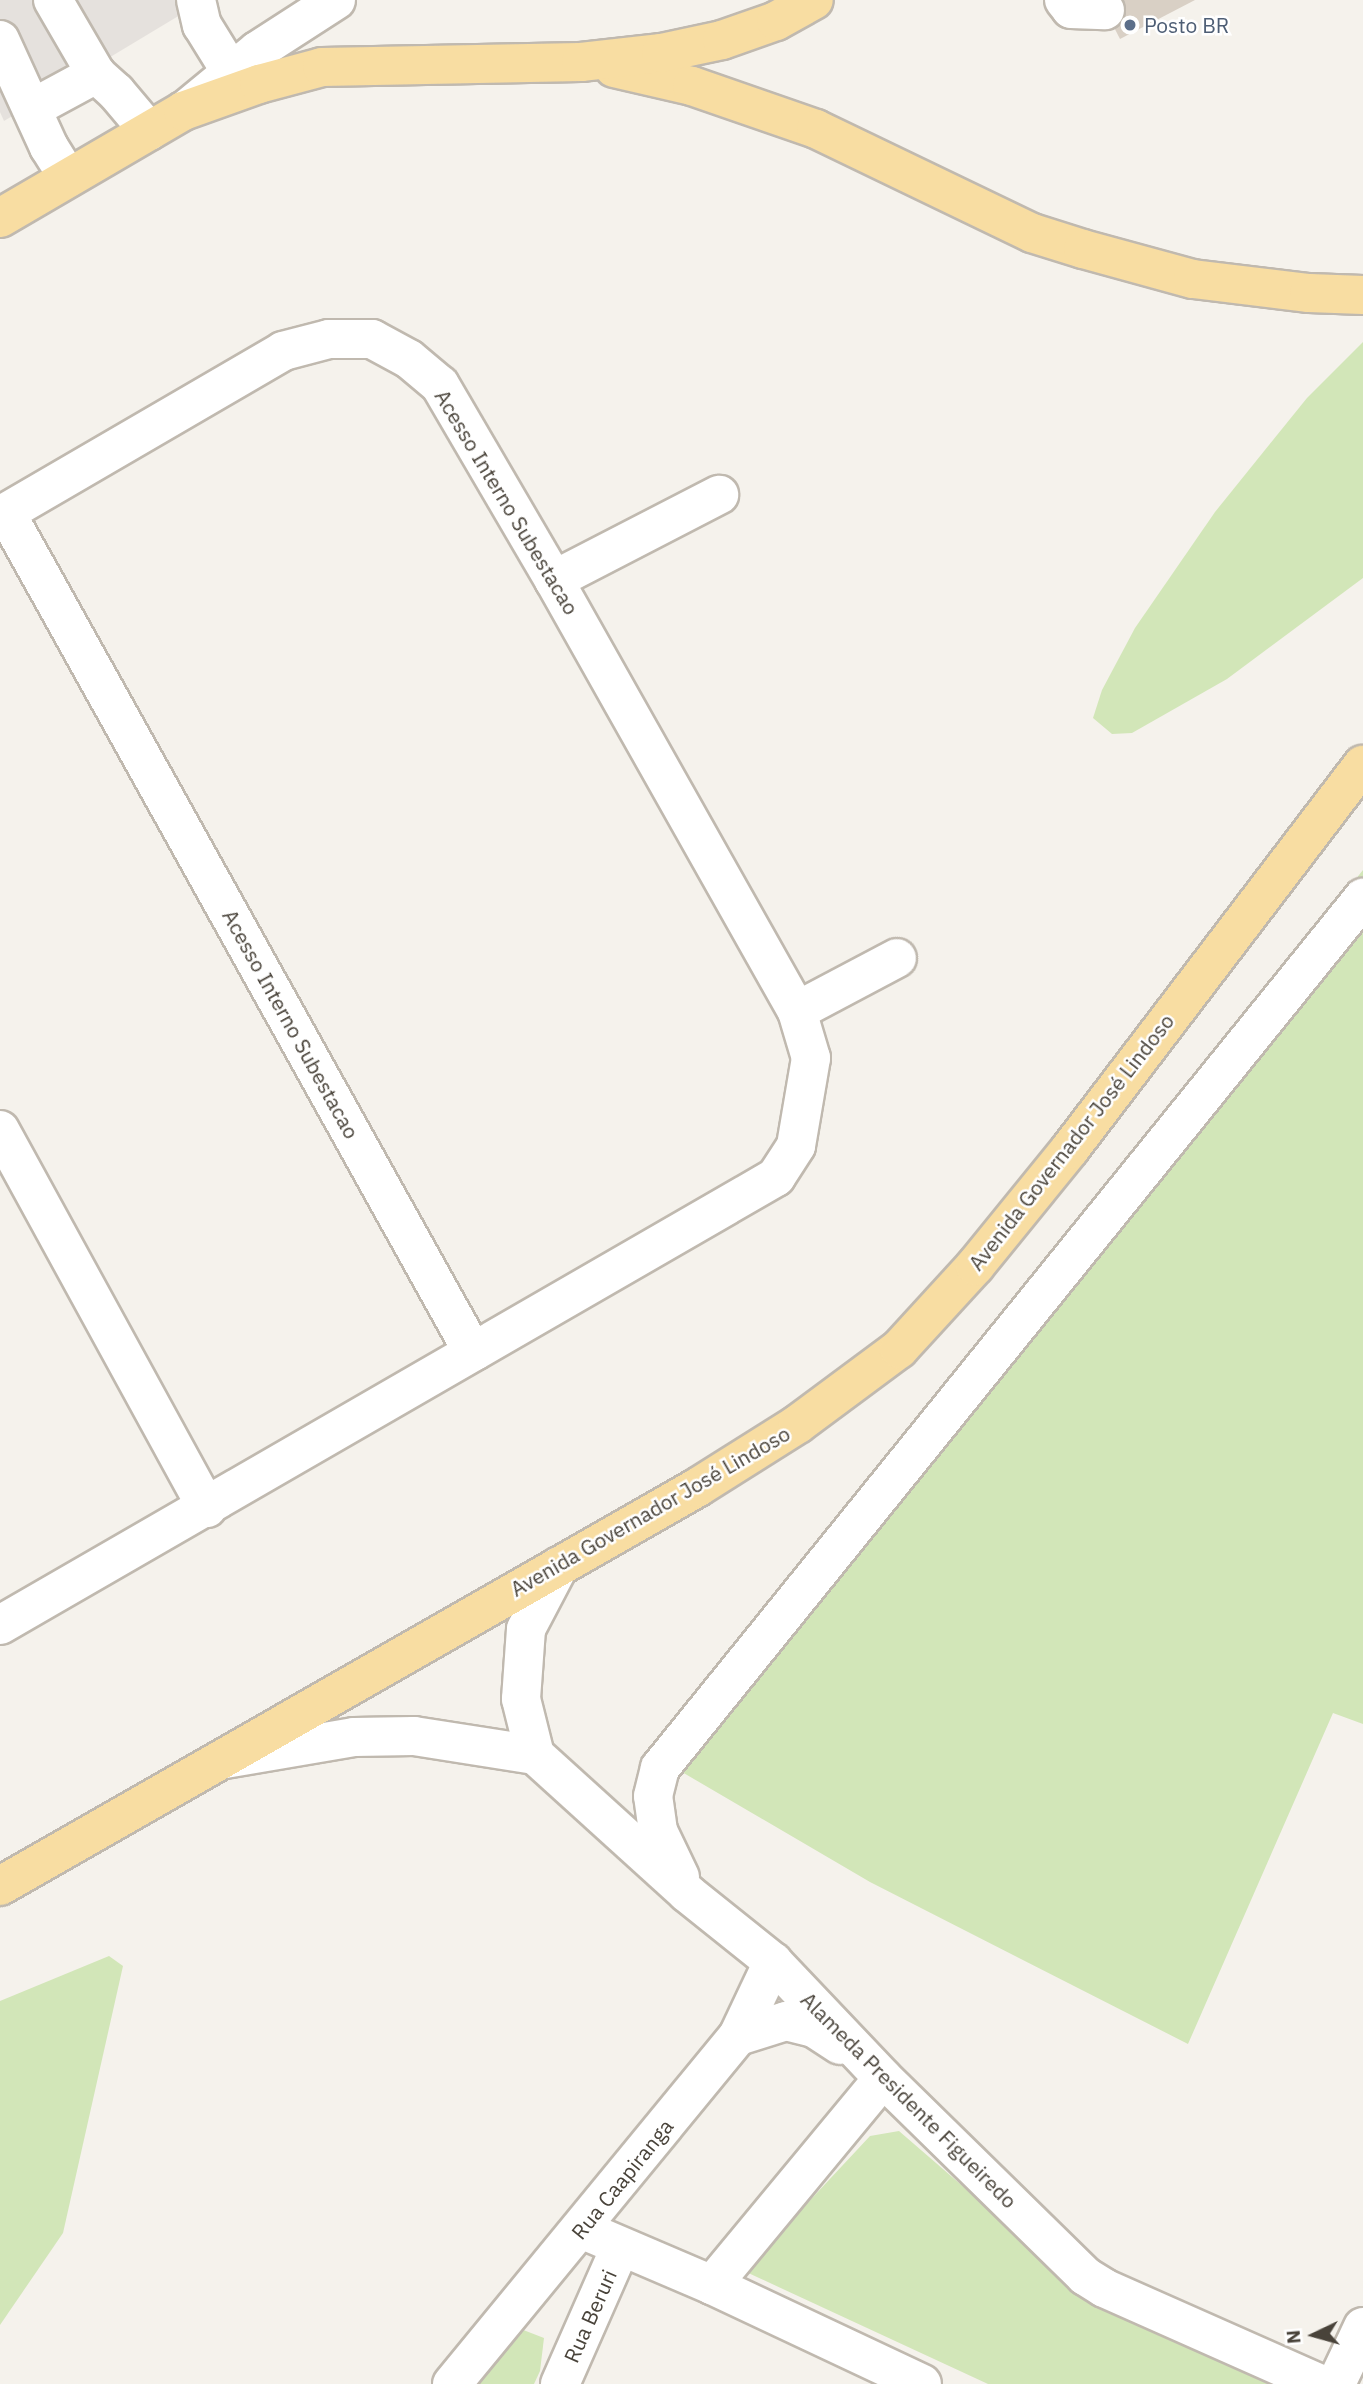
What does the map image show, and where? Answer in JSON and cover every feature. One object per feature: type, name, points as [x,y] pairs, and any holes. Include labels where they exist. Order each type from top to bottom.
[{"type":"main road","points":[[2,211],[68,178],[183,111],[258,84],[322,67],[581,62],[661,53],[722,40],[776,21],[814,0]]},
{"type":"main road","points":[[581,62],[692,86],[816,129],[1032,233],[1083,249],[1193,279],[1309,293],[1363,295]]},
{"type":"main road","name":"Avenida Governador José Lindoso","points":[[0,1886],[698,1487],[797,1424],[899,1349],[975,1266],[1070,1149],[1363,765]]},
{"type":"street","points":[[54,0],[96,74],[116,92],[149,131]]},
{"type":"street","points":[[196,0],[202,25],[231,72]]},
{"type":"street","points":[[183,111],[257,51],[336,0]]},
{"type":"street","points":[[1064,0],[1071,9],[1105,9]]},
{"type":"street","points":[[0,40],[49,147],[68,178]]},
{"type":"street","points":[[33,108],[96,74]]},
{"type":"street","name":"Acesso Interno Subestacao","points":[[0,1625],[207,1508],[776,1177],[796,1146],[811,1058],[797,1011],[554,580],[440,385],[410,359],[372,339],[329,339],[282,351],[3,514],[473,1352]]},
{"type":"street","points":[[554,580],[719,495]]},
{"type":"street","points":[[687,1893],[658,1831],[653,1796],[660,1768],[1363,898]]},
{"type":"street","points":[[797,1011],[897,958]]},
{"type":"street","points":[[0,1130],[207,1508]]},
{"type":"street","points":[[219,1760],[354,1737],[414,1736],[535,1755],[521,1699],[526,1629],[559,1566]]},
{"type":"street","name":"Alameda Presidente Figueiredo","points":[[535,1755],[687,1893],[773,1962],[876,2071],[1085,2276],[1104,2288],[1321,2384]]},
{"type":"street","name":"Rua Caapiranga","points":[[452,2384],[738,2036],[773,1962]]},
{"type":"street","points":[[712,2285],[876,2071],[814,2028],[786,2021],[738,2036]]},
{"type":"street","points":[[581,2229],[620,2248],[712,2285],[922,2384]]},
{"type":"street","name":"Rua Beruri","points":[[560,2384],[620,2248]]},
{"type":"street","points":[[1336,2384],[1363,2328]]},
{"type":"shaded area","points":[[0,0],[205,0],[4,121],[0,112]]},
{"type":"green space","points":[[1363,342],[1363,578],[1227,679],[1132,733],[1112,734],[1093,718],[1102,690],[1135,628],[1215,512],[1307,398]]},
{"type":"green space","points":[[1363,870],[1363,1724],[1333,1713],[1188,2044],[870,1882],[658,1758]]},
{"type":"green space","points":[[109,1956],[123,1966],[63,2233],[0,2325],[0,2001]]},
{"type":"green space","points":[[899,2131],[1070,2279],[1290,2384],[988,2384],[744,2271],[870,2136]]},
{"type":"green space","points":[[513,2326],[544,2338],[540,2371],[534,2384],[468,2384]]},
{"type":"building","name":"Posto BR","points":[[1100,0],[1195,0],[1120,39]]},
{"type":"place","name":"Posto BR","points":[[1130,25]]}]
